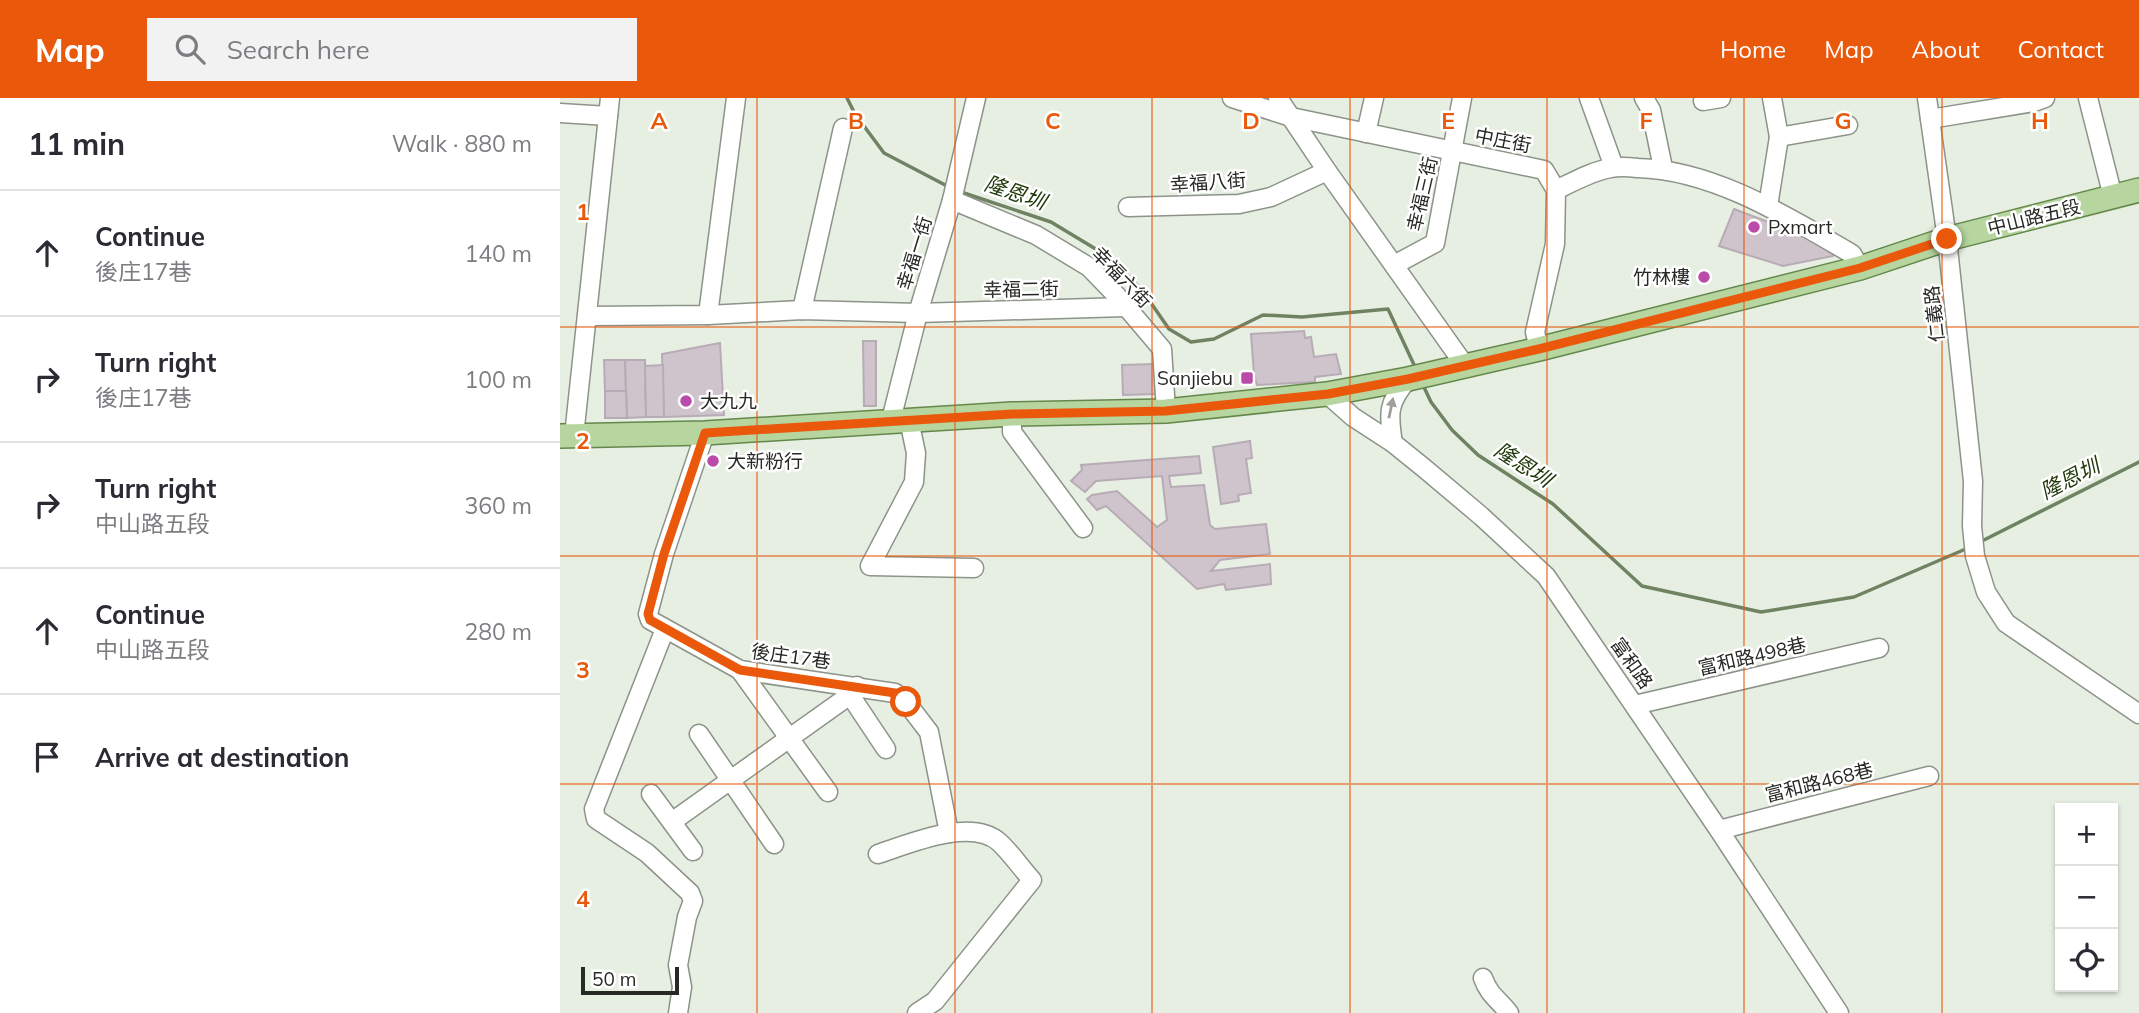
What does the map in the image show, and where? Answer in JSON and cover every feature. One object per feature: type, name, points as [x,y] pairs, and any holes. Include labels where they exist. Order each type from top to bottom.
[{"type":"main road","name":"中山路五段","points":[[1410,379],[1860,268],[1947,239],[2139,190]]},
{"type":"main road","points":[[567,436],[705,433],[1012,414],[1166,411],[1328,394],[1410,379]]},
{"type":"street","points":[[708,315],[736,98]]},
{"type":"street","name":"幸福一街","points":[[900,420],[918,313],[951,200],[976,98]]},
{"type":"street","name":"中庄街","points":[[1232,98],[1292,117],[1544,170],[1556,190]]},
{"type":"street","points":[[1278,98],[1326,172],[1466,367]]},
{"type":"street","points":[[1366,133],[1374,98]]},
{"type":"street","points":[[1453,152],[1462,98]]},
{"type":"street","points":[[1589,98],[1614,167]]},
{"type":"street","points":[[1602,98],[1614,167]]},
{"type":"street","points":[[1644,98],[1651,110],[1663,168]]},
{"type":"street","points":[[1703,101],[1721,98]]},
{"type":"street","points":[[1768,206],[1779,137],[1772,98]]},
{"type":"street","name":"仁義路","points":[[1927,98],[1947,239],[1973,481],[1972,526],[1975,556],[1986,592],[2006,623],[2139,714]]},
{"type":"street","points":[[2088,98],[2113,197]]},
{"type":"street","points":[[1930,120],[2037,99]]},
{"type":"street","points":[[560,113],[609,107],[587,316],[567,436]]},
{"type":"street","points":[[1779,137],[1848,125]]},
{"type":"street","points":[[802,310],[843,128]]},
{"type":"street","name":"幸福三街","points":[[1394,265],[1435,243],[1453,152]]},
{"type":"street","points":[[1539,349],[1535,332],[1555,244],[1556,190],[1614,167],[1663,168],[1768,206],[1853,254],[1860,268]]},
{"type":"street","name":"幸福八街","points":[[1128,207],[1239,204],[1271,197],[1326,172]]},
{"type":"street","name":"幸福六街","points":[[951,200],[1036,235],[1089,267],[1162,349],[1166,411]]},
{"type":"street","name":"幸福二街","points":[[587,316],[708,315],[802,310],[918,313],[1125,307]]},
{"type":"street","points":[[1393,443],[1390,409],[1395,394],[1410,379]]},
{"type":"street","name":"富和路","points":[[1328,394],[1353,417],[1393,443],[1481,516],[1546,576],[1719,830],[1839,1013]]},
{"type":"street","points":[[1012,414],[1012,432],[1083,527]]},
{"type":"street","points":[[900,420],[916,453],[914,482],[870,566],[974,568]]},
{"type":"street","points":[[678,1013],[682,987],[678,965],[692,901],[690,893],[647,853],[597,819],[594,809],[665,629],[650,620],[648,614],[664,554],[705,433]]},
{"type":"street","name":"後庄17巷","points":[[665,629],[740,670],[853,691],[895,693],[906,702],[929,732],[949,833]]},
{"type":"street","name":"富和路498巷","points":[[1635,705],[1879,648]]},
{"type":"street","points":[[740,670],[828,792]]},
{"type":"street","points":[[673,821],[853,691],[886,749]]},
{"type":"street","points":[[699,734],[774,844]]},
{"type":"street","name":"富和路468巷","points":[[1719,830],[1929,776]]},
{"type":"street","points":[[652,794],[693,851]]},
{"type":"street","points":[[878,854],[949,833],[981,833],[998,841],[1032,880],[934,1001],[917,1013]]},
{"type":"street","points":[[1483,978],[1489,993],[1499,1000],[1509,1013]]},
{"type":"building","name":"Pxmart","points":[[1734,209],[1832,246],[1833,256],[1783,266],[1719,246]]},
{"type":"building","points":[[1304,331],[1305,338],[1311,337],[1314,357],[1336,354],[1341,374],[1315,377],[1315,382],[1257,385],[1251,334]]},
{"type":"building","points":[[863,341],[876,341],[876,406],[864,406]]},
{"type":"building","points":[[720,343],[724,415],[664,417],[662,354]]},
{"type":"building","points":[[604,360],[625,360],[626,391],[605,391]]},
{"type":"building","points":[[625,360],[645,360],[646,417],[627,418]]},
{"type":"building","points":[[1155,364],[1157,394],[1123,395],[1122,365]]},
{"type":"building","points":[[663,365],[664,417],[646,417],[645,366]]},
{"type":"building","points":[[605,391],[626,391],[627,418],[605,418]]},
{"type":"building","points":[[1250,441],[1252,458],[1246,459],[1251,493],[1238,495],[1239,501],[1221,504],[1213,447]]},
{"type":"building","points":[[1199,456],[1201,473],[1169,476],[1171,487],[1204,485],[1210,525],[1215,529],[1266,524],[1270,554],[1220,560],[1211,571],[1270,564],[1271,584],[1226,590],[1224,584],[1197,589],[1106,506],[1097,510],[1087,499],[1092,495],[1117,491],[1157,527],[1167,520],[1162,476],[1096,481],[1085,492],[1071,481],[1082,470],[1081,465]]},
{"type":"waterway","name":"隆恩圳","points":[[847,98],[855,114],[884,153],[949,187]]},
{"type":"waterway","name":"隆恩圳","points":[[964,193],[1051,222],[1109,257],[1142,290],[1169,329],[1191,342],[1214,339],[1263,315],[1302,317],[1388,309],[1416,369]]},
{"type":"waterway","name":"隆恩圳","points":[[1422,383],[1431,402],[1452,430],[1478,455],[1553,504],[1642,586],[1761,612],[1854,597],[1968,548]]},
{"type":"waterway","name":"隆恩圳","points":[[1978,543],[2139,462]]},
{"type":"place","name":"Pxmart","points":[[1754,227]]},
{"type":"place","name":"竹林樓","points":[[1704,277]]},
{"type":"place","name":"Sanjiebu","points":[[1247,378]]},
{"type":"place","name":"大九九","points":[[686,401]]},
{"type":"place","name":"大新粉行","points":[[713,461]]},
{"type":"route","points":[[906,702],[895,693],[740,670],[650,620],[648,614],[664,554],[705,433],[1012,414],[1166,411],[1328,394],[1466,367],[1539,349],[1860,268],[1947,239]]}]
